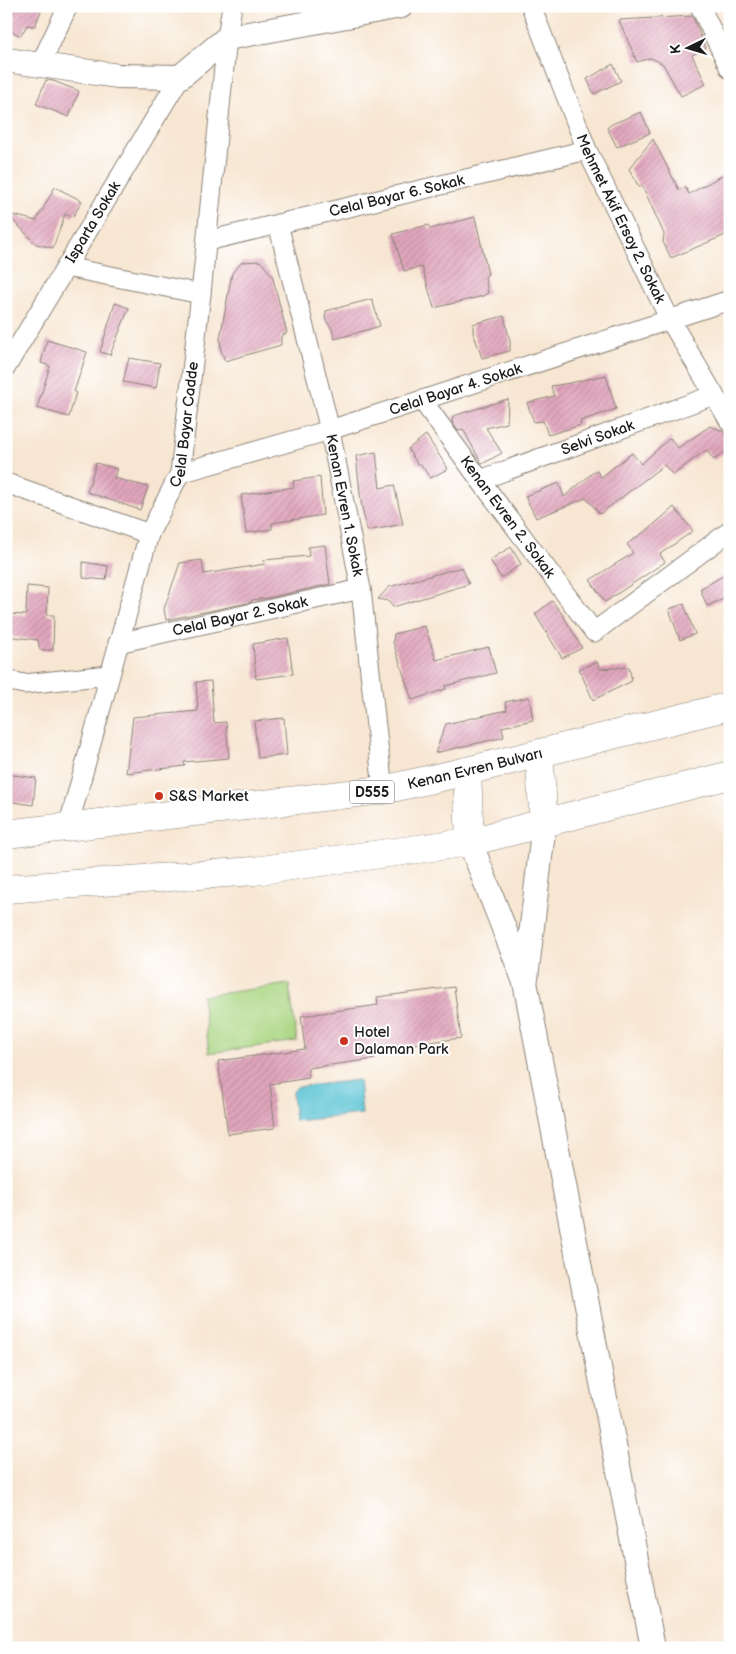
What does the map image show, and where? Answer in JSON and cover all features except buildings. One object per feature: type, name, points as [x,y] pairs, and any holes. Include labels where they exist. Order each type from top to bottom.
[{"type":"main road","name":"Kenan Evren Bulvarı","points":[[6,834],[383,790],[539,754],[730,706]]},
{"type":"main road","points":[[539,754],[544,823]]},
{"type":"main road","points":[[467,771],[470,842]]},
{"type":"main road","points":[[6,889],[254,871],[470,842],[730,775]]},
{"type":"street","points":[[40,65],[68,6]]},
{"type":"street","name":"Celal Bayar Cadde","points":[[68,827],[149,534],[180,473],[202,294],[227,38],[232,6]]},
{"type":"street","points":[[6,60],[118,76],[180,77],[227,38],[401,6]]},
{"type":"street","name":"Mehmet Akif Ersoy 2. Sokak","points":[[531,6],[587,150],[670,320],[730,422]]},
{"type":"street","points":[[700,6],[730,69]]},
{"type":"street","name":"Isparta Sokak","points":[[7,363],[180,77]]},
{"type":"street","name":"Celal Bayar 6. Sokak","points":[[207,241],[587,150]]},
{"type":"street","name":"Kenan Evren 1. Sokak","points":[[278,224],[330,430],[361,589],[383,790]]},
{"type":"street","points":[[66,268],[202,294]]},
{"type":"street","name":"Celal Bayar 4. Sokak","points":[[180,473],[330,430],[730,300]]},
{"type":"street","name":"Selvi Sokak","points":[[480,480],[714,395]]},
{"type":"street","name":"Kenan Evren 2. Sokak","points":[[422,400],[594,632],[730,531]]},
{"type":"street","points":[[6,483],[149,534]]},
{"type":"street","name":"Celal Bayar 2. Sokak","points":[[118,643],[361,589]]},
{"type":"street","points":[[6,680],[24,684],[109,675]]},
{"type":"street","points":[[525,982],[544,823]]},
{"type":"street","points":[[470,842],[525,982],[653,1648]]},
{"type":"green space","points":[[289,984],[297,1041],[209,1053],[202,996]]},
{"type":"water","points":[[359,1080],[362,1114],[295,1121],[292,1093],[297,1087]]},
{"type":"place","name":"S&S Market","points":[[159,796]]},
{"type":"place","name":"Hotel Dalaman Park","points":[[344,1041]]}]
